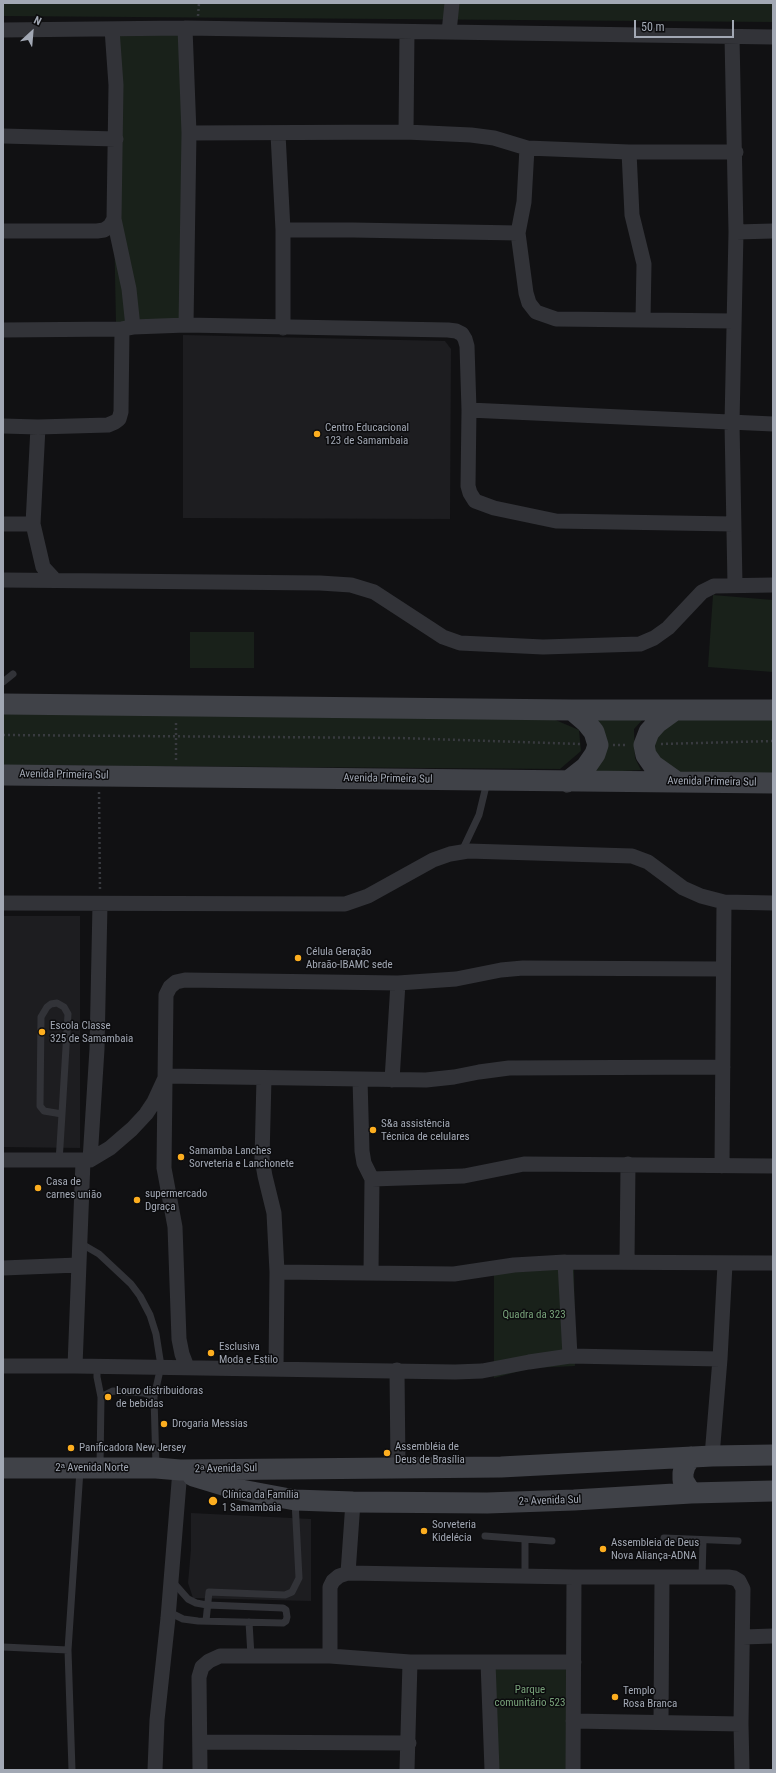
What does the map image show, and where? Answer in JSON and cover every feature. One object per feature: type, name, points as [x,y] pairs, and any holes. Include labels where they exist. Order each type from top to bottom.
[{"type":"street","points":[[450,32],[452,3]]},
{"type":"street","points":[[185,28],[189,133],[186,325]]},
{"type":"street","points":[[3,30],[185,28],[773,37]]},
{"type":"street","points":[[3,426],[38,427],[108,425],[119,419],[121,412],[128,328],[129,289],[114,219],[116,85],[112,29]]},
{"type":"street","points":[[406,32],[406,132]]},
{"type":"street","points":[[732,37],[736,152],[732,423],[734,585]]},
{"type":"street","points":[[189,133],[257,132],[278,134],[406,132],[471,135],[494,138],[527,148],[629,152],[736,152]]},
{"type":"street","points":[[278,134],[283,230],[283,328]]},
{"type":"street","points":[[3,136],[116,139]]},
{"type":"street","points":[[527,148],[524,202],[518,233],[526,293],[529,303],[536,312],[556,319],[734,321]]},
{"type":"street","points":[[629,152],[632,215],[644,264],[643,320]]},
{"type":"street","points":[[3,231],[97,231],[104,230],[110,226],[114,219]]},
{"type":"street","points":[[283,230],[518,233]]},
{"type":"street","points":[[736,232],[773,231]]},
{"type":"street","points":[[3,330],[128,328],[186,325],[456,331],[462,334],[467,346],[469,410],[468,486],[475,501],[484,505],[556,521],[733,524]]},
{"type":"street","points":[[469,410],[773,424]]},
{"type":"street","points":[[38,427],[33,524],[43,567],[55,580]]},
{"type":"street","points":[[3,524],[33,524]]},
{"type":"street","points":[[3,580],[320,582],[351,585],[374,592],[443,637],[460,643],[528,647],[640,644],[654,638],[668,628],[702,592],[714,586],[773,585]]},
{"type":"street","points":[[3,704],[572,710],[773,710]]},
{"type":"street","points":[[568,782],[586,766],[594,754],[598,744],[594,732],[586,722],[572,710]]},
{"type":"street","points":[[675,710],[657,723],[649,732],[644,745],[646,755],[653,765],[677,782]]},
{"type":"street","name":"Avenida Primeira Sul","points":[[3,775],[773,783]]},
{"type":"street","points":[[3,903],[345,904],[368,896],[433,860],[468,850],[632,856],[648,862],[683,888],[701,896],[724,902],[773,903]]},
{"type":"street","points":[[722,1166],[724,902]]},
{"type":"street","points":[[75,1366],[79,1242],[97,1049],[100,904]]},
{"type":"street","points":[[188,1367],[182,1354],[179,1339],[175,1227],[164,1168],[166,995],[170,987],[176,982],[185,980],[398,983],[456,979],[501,970],[523,968],[723,969]]},
{"type":"street","points":[[392,1080],[398,983]]},
{"type":"street","points":[[166,1076],[426,1080],[509,1068],[723,1067]]},
{"type":"street","points":[[3,1160],[86,1161],[110,1148],[132,1129],[146,1114],[154,1102],[166,1076]]},
{"type":"street","points":[[264,1078],[262,1160],[274,1213],[277,1272],[276,1368]]},
{"type":"street","points":[[360,1079],[362,1152],[364,1163],[372,1179],[371,1274]]},
{"type":"street","points":[[372,1179],[464,1176],[524,1164],[773,1166]]},
{"type":"street","points":[[627,1262],[628,1164]]},
{"type":"street","points":[[277,1272],[454,1274],[514,1265],[565,1262],[725,1264],[773,1263]]},
{"type":"street","points":[[565,1262],[570,1356]]},
{"type":"street","points":[[712,1456],[720,1359],[725,1264]]},
{"type":"street","points":[[3,1268],[78,1265]]},
{"type":"street","points":[[3,1366],[161,1366],[482,1371],[570,1356],[720,1359]]},
{"type":"street","points":[[397,1370],[398,1467]]},
{"type":"street","name":"2ᵃ Avenida Sul","points":[[180,1470],[501,1467],[712,1456],[773,1455]]},
{"type":"street","points":[[691,1457],[683,1473],[683,1480],[692,1493]]},
{"type":"street","name":"2ᵃ Avenida Norte","points":[[3,1468],[156,1468],[180,1470]]},
{"type":"street","points":[[155,1770],[157,1720],[171,1581],[180,1470]]},
{"type":"street","name":"2ᵃ Avenida Sul","points":[[180,1470],[194,1477],[236,1489],[295,1500],[487,1503],[574,1500],[692,1493],[773,1491]]},
{"type":"street","points":[[348,1573],[353,1502]]},
{"type":"street","points":[[330,1656],[330,1587],[333,1581],[339,1576],[348,1573],[662,1578],[728,1577],[739,1581],[744,1589],[741,1724],[742,1770]]},
{"type":"street","points":[[573,1770],[574,1577]]},
{"type":"street","points":[[661,1722],[662,1578]]},
{"type":"street","points":[[743,1637],[773,1636]]},
{"type":"street","points":[[200,1770],[199,1677],[202,1666],[209,1660],[220,1656],[330,1656],[410,1662],[574,1662]]},
{"type":"street","points":[[407,1770],[410,1662]]},
{"type":"street","points":[[488,1662],[492,1770]]},
{"type":"street","points":[[573,1721],[741,1724]]},
{"type":"street","points":[[200,1742],[408,1743]]},
{"type":"lane","points":[[3,682],[14,674]]},
{"type":"lane","points":[[462,852],[479,815],[488,780]]},
{"type":"lane","points":[[59,1161],[62,1114],[68,1014],[64,1007],[57,1004],[51,1004],[41,1017],[40,1106],[44,1111],[62,1114]]},
{"type":"lane","points":[[79,1242],[99,1254],[140,1296],[150,1315],[156,1334],[161,1366],[154,1397],[156,1468]]},
{"type":"lane","points":[[97,1366],[97,1377],[101,1397],[100,1468]]},
{"type":"lane","points":[[101,1397],[112,1391],[144,1393],[154,1397]]},
{"type":"lane","points":[[72,1770],[68,1650],[80,1468]]},
{"type":"lane","points":[[206,1621],[209,1592],[285,1595],[292,1592],[299,1578],[295,1500]]},
{"type":"lane","points":[[484,1536],[552,1541]]},
{"type":"lane","points":[[664,1538],[703,1541],[738,1541]]},
{"type":"lane","points":[[525,1539],[525,1576]]},
{"type":"lane","points":[[702,1577],[703,1541]]},
{"type":"lane","points":[[168,1612],[183,1619],[206,1621],[282,1623],[286,1621],[287,1618],[286,1610],[280,1608],[207,1605],[196,1603],[188,1599],[171,1581]]},
{"type":"lane","points":[[249,1622],[251,1656]]},
{"type":"lane","points":[[3,1647],[68,1650]]},
{"type":"path","points":[[176,776],[177,706]]},
{"type":"path","points":[[3,735],[400,738],[644,745],[773,741]]},
{"type":"path","points":[[99,776],[100,904]]},
{"type":"shaded area","name":"Centro Educacional 123 de Samambaia","points":[[183,335],[445,341],[451,349],[450,519],[183,518]]},
{"type":"shaded area","name":"Escola Classe 325 de Samambaia","points":[[3,916],[80,916],[80,1148],[3,1147]]},
{"type":"shaded area","points":[[191,1513],[311,1519],[311,1601],[193,1598],[188,1583],[191,1549]]},
{"type":"green space","points":[[3,3],[773,3],[773,22],[3,16]]},
{"type":"green space","points":[[110,28],[184,29],[182,321],[116,324]]},
{"type":"green space","points":[[713,595],[773,600],[773,672],[708,667]]},
{"type":"green space","points":[[190,632],[254,632],[254,668],[190,668]]},
{"type":"green space","points":[[3,708],[546,716],[579,730],[581,751],[560,769],[3,765]]},
{"type":"green space","points":[[596,713],[646,716],[634,729],[635,758],[641,770],[587,773],[600,726]]},
{"type":"green space","points":[[712,717],[773,717],[773,775],[681,774],[654,757],[653,736],[667,721]]},
{"type":"green space","name":"Quadra da 323","points":[[574,1259],[575,1366],[531,1368],[494,1378],[494,1265]]},
{"type":"green space","name":"Parque comunitário 523","points":[[571,1655],[568,1770],[491,1770],[491,1656]]},
{"type":"place","name":"Centro Educacional 123 de Samambaia","points":[[317,434]]},
{"type":"place","name":"Célula Geração Abraão-IBAMC sede","points":[[298,958]]},
{"type":"place","name":"Escola Classe 325 de Samambaia","points":[[42,1032]]},
{"type":"place","name":"S&a assistência Técnica de celulares","points":[[373,1130]]},
{"type":"place","name":"Samamba Lanches Sorveteria e Lanchonete","points":[[181,1157]]},
{"type":"place","name":"Casa de carnes união","points":[[38,1188]]},
{"type":"place","name":"supermercado Dgraça","points":[[137,1200]]},
{"type":"place","name":"Esclusiva Moda e Estilo","points":[[211,1353]]},
{"type":"place","name":"Louro distribuidoras de bebidas","points":[[108,1397]]},
{"type":"place","name":"Drogaria Messias","points":[[164,1424]]},
{"type":"place","name":"Panificadora New Jersey","points":[[71,1448]]},
{"type":"place","name":"Assembléia de Deus de Brasília","points":[[387,1453]]},
{"type":"place","name":"Clínica da Família 1 Samambaia","points":[[213,1501]]},
{"type":"place","name":"Sorveteria Kidelécia","points":[[424,1531]]},
{"type":"place","name":"Assembleia de Deus Nova Aliança-ADNA","points":[[603,1549]]},
{"type":"place","name":"Templo Rosa Branca","points":[[615,1697]]}]
